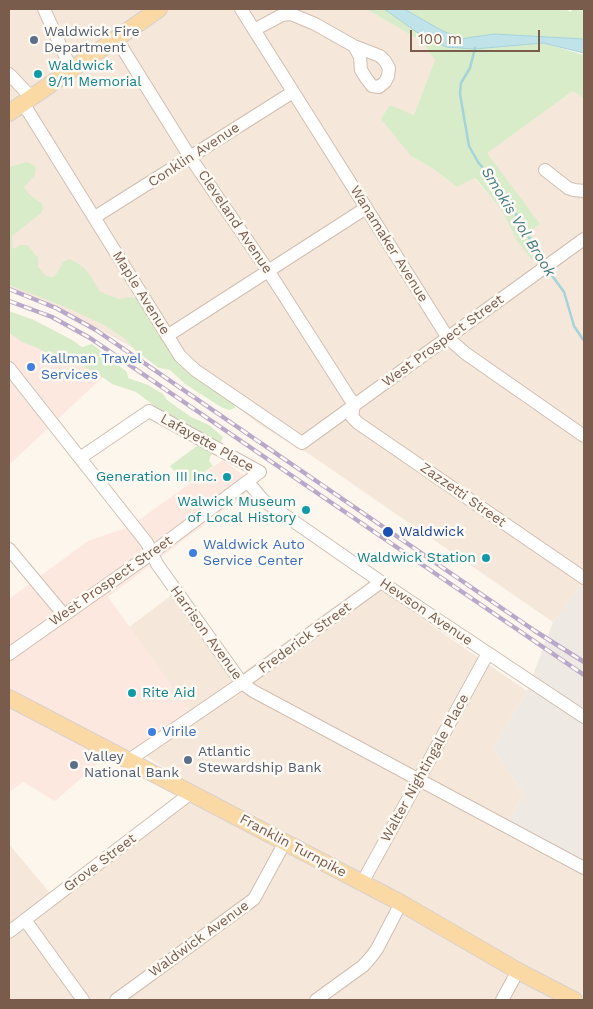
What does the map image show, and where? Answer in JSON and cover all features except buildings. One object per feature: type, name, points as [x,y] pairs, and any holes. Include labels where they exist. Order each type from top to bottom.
[{"type":"main road","points":[[9,113],[160,9]]},
{"type":"main road","name":"Franklin Turnpike","points":[[11,698],[401,903],[518,971],[574,1000]]},
{"type":"street","points":[[44,9],[71,70]]},
{"type":"street","name":"Wanamaker Avenue","points":[[241,9],[448,338],[465,353],[584,436]]},
{"type":"street","points":[[254,30],[282,15],[291,14],[316,24],[354,46]]},
{"type":"street","name":"Cleveland Avenue","points":[[116,38],[190,157],[269,272],[354,405]]},
{"type":"street","name":"Maple Avenue","points":[[9,74],[27,100],[94,217],[180,356],[187,364],[302,443]]},
{"type":"street","name":"Conklin Avenue","points":[[94,217],[293,92]]},
{"type":"street","points":[[545,170],[568,188],[584,191]]},
{"type":"street","points":[[167,336],[366,208]]},
{"type":"street","name":"West Prospect Street","points":[[302,443],[584,240]]},
{"type":"street","name":"Harrison Avenue","points":[[9,368],[117,504],[242,684],[253,692],[584,868]]},
{"type":"street","name":"Zazzetti Street","points":[[354,405],[352,417],[358,423],[584,578]]},
{"type":"street","name":"Lafayette Place","points":[[80,458],[149,411],[260,472]]},
{"type":"street","name":"West Prospect Street","points":[[9,654],[260,472]]},
{"type":"street","name":"Hewson Avenue","points":[[248,482],[263,500],[381,582],[584,717]]},
{"type":"street","points":[[9,549],[64,615]]},
{"type":"street","name":"Frederick Street","points":[[129,760],[242,684],[381,582]]},
{"type":"street","name":"Walter Nightingale Place","points":[[362,883],[488,653]]},
{"type":"street","name":"Grove Street","points":[[9,932],[191,793]]},
{"type":"street","name":"Waldwick Avenue","points":[[116,1000],[254,899],[285,842]]},
{"type":"street","points":[[316,1000],[363,966],[371,957],[401,903]]},
{"type":"street","points":[[25,920],[83,1000]]},
{"type":"street","points":[[502,1000],[518,971]]},
{"type":"shaded area","points":[[9,9],[366,9],[421,41],[435,60],[414,116],[411,156],[432,168],[457,187],[474,178],[501,209],[517,241],[539,224],[486,153],[573,91],[584,99],[584,581],[553,622],[309,454],[260,425],[228,400],[97,328],[9,288]]},
{"type":"shaded area","points":[[9,333],[106,374],[9,465]]},
{"type":"shaded area","points":[[223,460],[257,485],[108,597],[190,711],[135,748],[100,762],[55,801],[23,782],[9,792],[9,599],[88,541],[129,527]]},
{"type":"shaded area","points":[[584,581],[584,875],[501,832],[524,795],[493,748],[527,691],[553,622]]},
{"type":"shaded area","points":[[369,582],[527,691],[493,748],[524,795],[501,832],[584,875],[584,1000],[9,1000],[9,844],[54,898],[201,789],[172,774],[135,748],[128,628],[173,594],[237,677]]},
{"type":"green space","points":[[366,9],[384,9],[421,35],[474,49],[543,43],[584,55],[584,99],[573,91],[487,153],[540,224],[529,232],[544,252],[533,261],[517,241],[501,209],[475,178],[457,187],[432,168],[411,156],[381,119],[390,105],[414,115],[435,60],[421,41]]},
{"type":"green space","points":[[404,9],[566,9],[570,12],[573,9],[581,9],[584,12],[584,39],[494,34],[460,39]]},
{"type":"green space","points":[[27,162],[36,168],[35,175],[24,187],[29,194],[42,204],[43,209],[41,213],[12,236],[12,249],[20,245],[27,245],[38,258],[38,267],[46,276],[53,277],[63,262],[70,259],[82,266],[100,292],[119,299],[132,297],[138,299],[163,334],[236,402],[235,408],[229,410],[221,407],[185,384],[170,370],[159,368],[136,351],[125,339],[106,326],[68,308],[9,285],[9,167]]},
{"type":"green space","points":[[9,311],[34,320],[82,347],[92,344],[127,372],[128,378],[148,385],[163,394],[167,400],[191,417],[209,425],[223,437],[210,457],[209,461],[213,466],[188,483],[170,466],[198,445],[197,442],[136,392],[112,384],[78,363],[46,354],[9,333]]},
{"type":"water","points":[[384,9],[404,9],[460,39],[494,34],[584,39],[584,53],[543,43],[474,49],[446,47],[421,35]]},
{"type":"waterway","name":"Smokis Vol Brook","points":[[475,48],[470,68],[461,83],[460,94],[469,146],[478,162],[501,190],[543,264]]},
{"type":"waterway","name":"Smokis Vol Brook","points":[[548,270],[564,292],[574,326],[584,341]]},
{"type":"railway","points":[[9,289],[56,308],[96,330],[535,631],[584,662]]},
{"type":"railway","points":[[9,301],[52,317],[90,338],[584,675]]},
{"type":"place","name":"Waldwick Fire Department","points":[[34,40]]},
{"type":"place","name":"Waldwick 9/11 Memorial","points":[[38,74]]},
{"type":"place","name":"Kallman Travel Services","points":[[31,367]]},
{"type":"place","name":"Generation III Inc.","points":[[227,477]]},
{"type":"place","name":"Walwick Museum of Local History","points":[[306,510]]},
{"type":"place","name":"Waldwick","points":[[388,532]]},
{"type":"place","name":"Waldwick Auto Service Center","points":[[193,553]]},
{"type":"place","name":"Waldwick Station","points":[[486,558]]},
{"type":"place","name":"Rite Aid","points":[[132,693]]},
{"type":"place","name":"Virile","points":[[152,732]]},
{"type":"place","name":"Atlantic Stewardship Bank","points":[[188,760]]},
{"type":"place","name":"Valley National Bank","points":[[74,765]]}]
